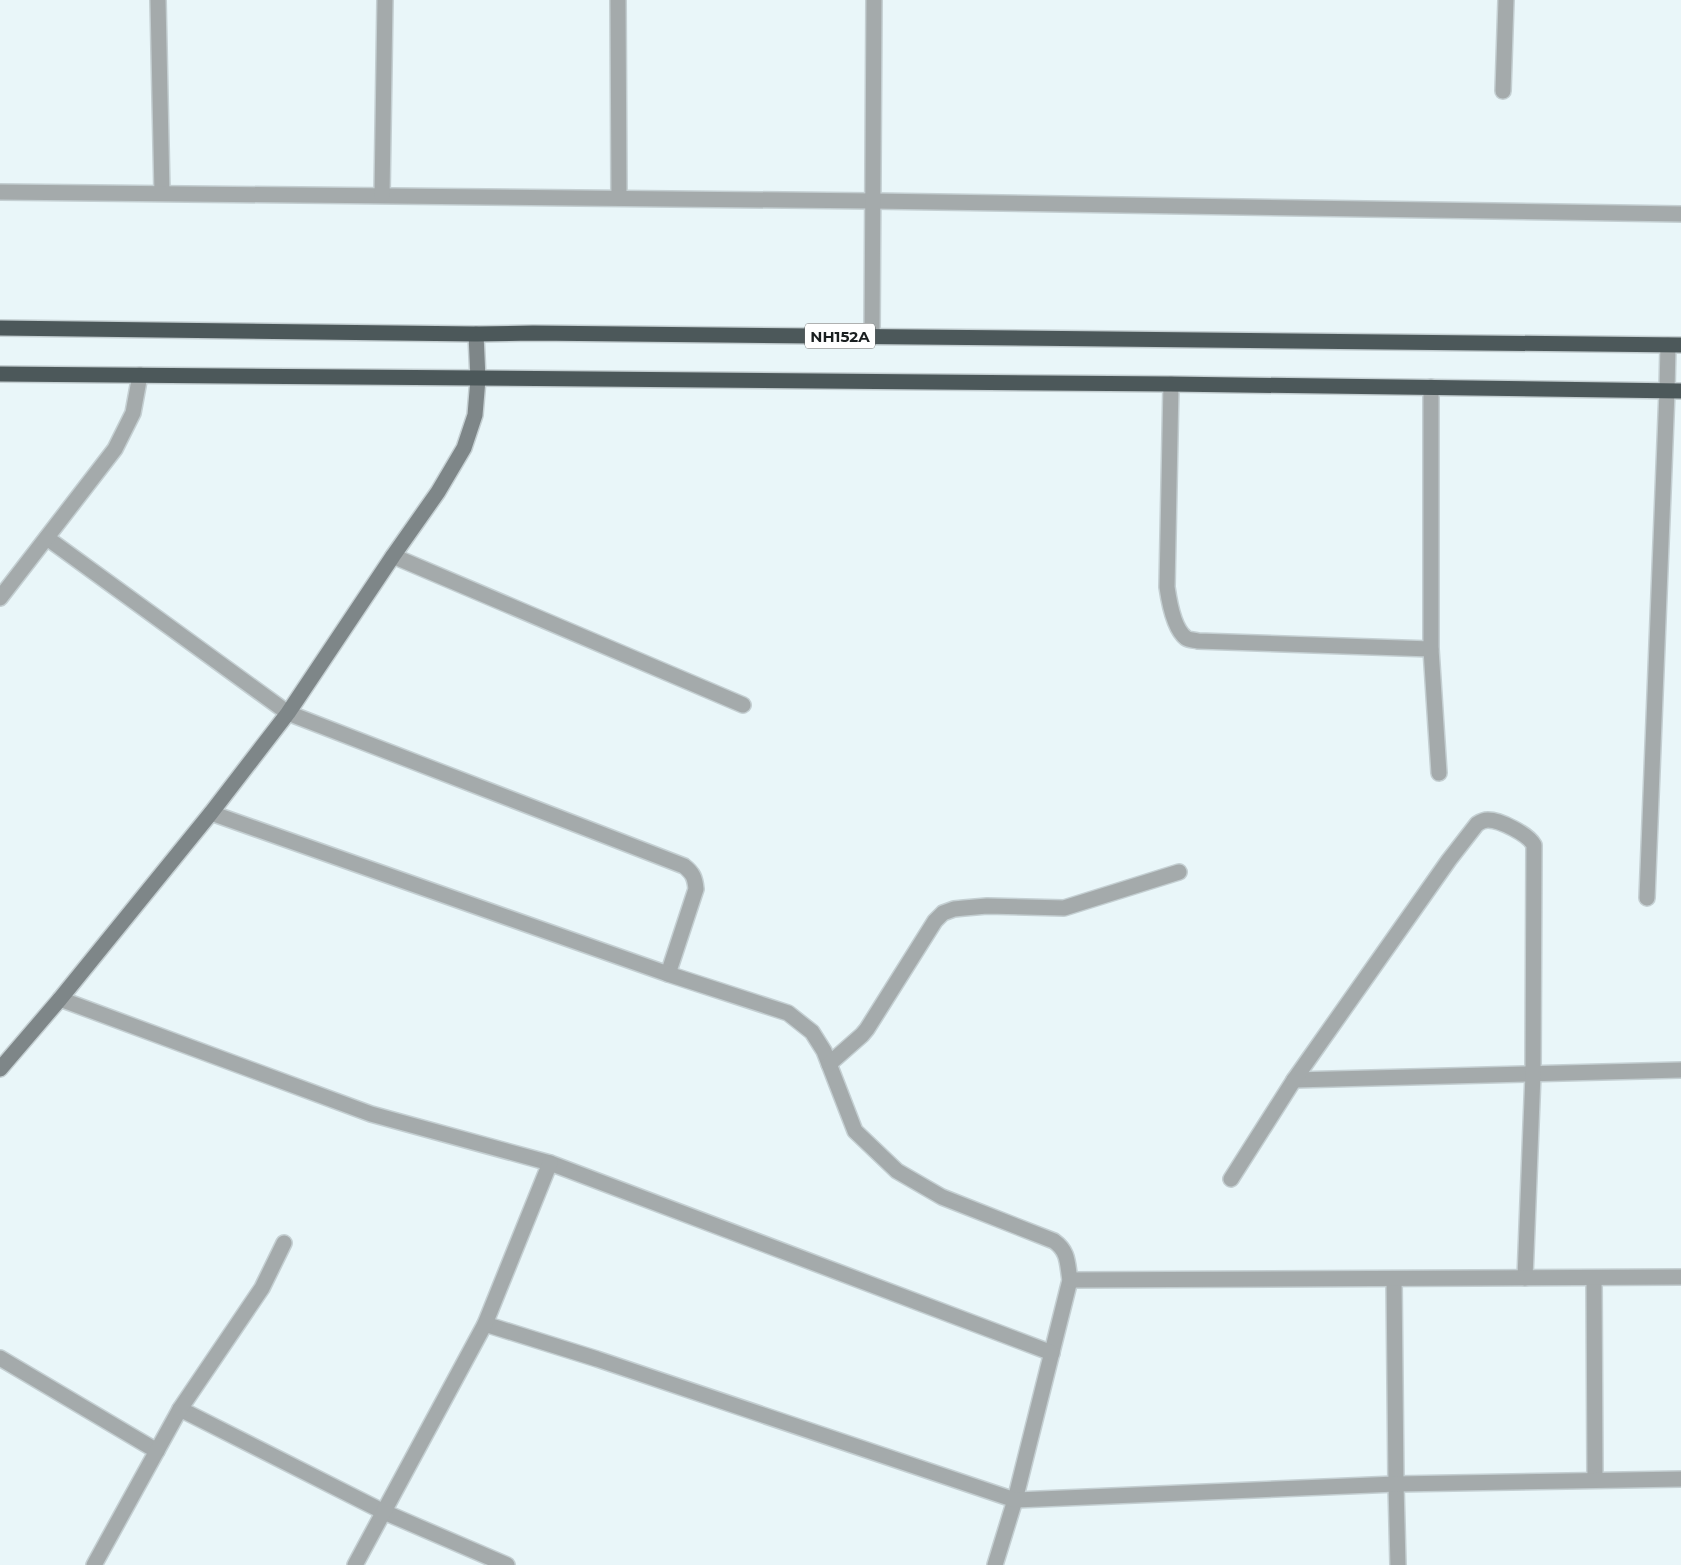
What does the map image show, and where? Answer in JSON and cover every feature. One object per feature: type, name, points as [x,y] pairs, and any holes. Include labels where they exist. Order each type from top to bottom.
[{"type":"highway","name":"NH152A","points":[[0,328],[1674,345]]},
{"type":"highway","points":[[0,374],[1171,384],[1674,391]]},
{"type":"street","points":[[158,0],[162,193]]},
{"type":"street","points":[[382,195],[385,0]]},
{"type":"street","points":[[618,0],[619,198]]},
{"type":"street","points":[[872,336],[874,0]]},
{"type":"street","points":[[1503,91],[1506,0]]},
{"type":"street","points":[[0,192],[873,201],[1681,214]]},
{"type":"street","points":[[0,1069],[60,999],[211,813],[288,713],[438,492],[464,448],[475,414],[478,379],[476,334]]},
{"type":"street","points":[[1647,898],[1674,391],[1674,345]]},
{"type":"street","points":[[0,598],[115,449],[133,413],[140,376]]},
{"type":"street","points":[[1171,384],[1167,587],[1171,608],[1180,632],[1186,637],[1198,641],[1432,649]]},
{"type":"street","points":[[1432,387],[1432,649],[1439,773]]},
{"type":"street","points":[[47,538],[288,713],[684,866],[691,871],[695,878],[696,889],[668,974]]},
{"type":"street","points":[[393,556],[743,705]]},
{"type":"street","points":[[211,813],[668,974],[788,1013],[812,1032],[824,1051],[855,1131],[897,1171],[942,1197],[1054,1242],[1061,1247],[1066,1255],[1070,1280],[1015,1500],[995,1565]]},
{"type":"street","points":[[1231,1179],[1294,1080],[1449,860],[1477,824],[1488,820],[1495,821],[1518,831],[1531,840],[1534,845],[1533,1074],[1525,1278]]},
{"type":"street","points":[[829,1064],[867,1029],[935,922],[943,913],[954,909],[987,906],[1064,908],[1179,872]]},
{"type":"street","points":[[60,999],[372,1114],[550,1163],[1052,1353]]},
{"type":"street","points":[[1294,1080],[1681,1070]]},
{"type":"street","points":[[356,1565],[485,1324],[550,1163]]},
{"type":"street","points":[[94,1565],[180,1409],[262,1288],[284,1242]]},
{"type":"street","points":[[1070,1280],[1394,1280],[1681,1277]]},
{"type":"street","points":[[1594,1278],[1594,1480]]},
{"type":"street","points":[[1394,1280],[1398,1565]]},
{"type":"street","points":[[485,1324],[597,1359],[1015,1500],[1396,1484],[1681,1478]]},
{"type":"street","points":[[0,1358],[157,1451]]},
{"type":"street","points":[[180,1409],[384,1512],[507,1565]]}]
